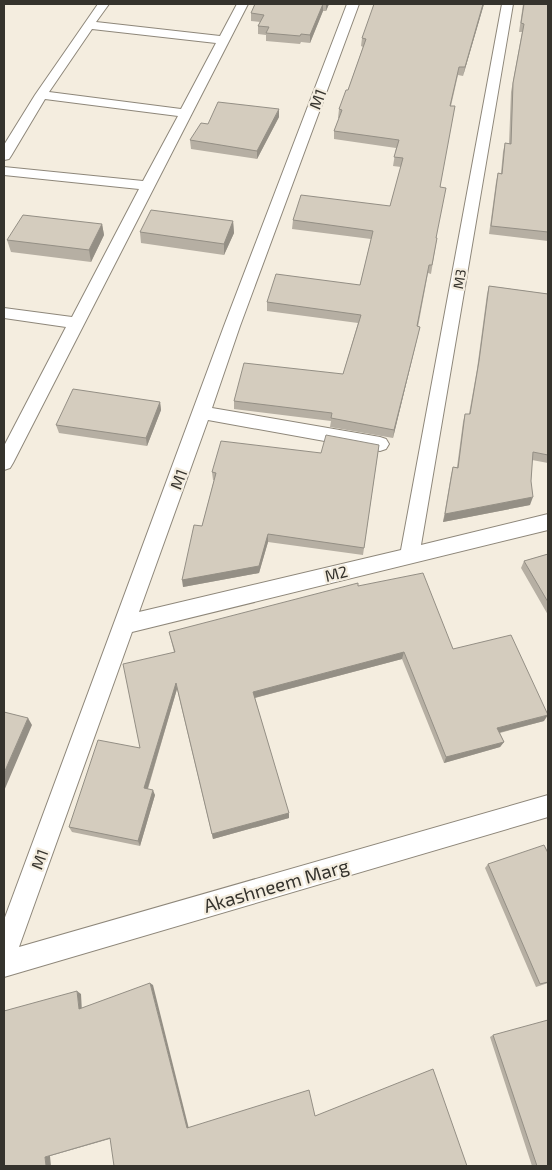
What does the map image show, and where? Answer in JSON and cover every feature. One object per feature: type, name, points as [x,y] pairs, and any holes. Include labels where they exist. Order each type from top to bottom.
[{"type":"street","points":[[4,156],[41,95],[104,4]]},
{"type":"street","points":[[4,464],[146,186],[242,4]]},
{"type":"street","name":"M1","points":[[4,954],[232,326],[353,4]]},
{"type":"street","name":"M3","points":[[410,554],[507,4]]},
{"type":"street","points":[[91,25],[223,40]]},
{"type":"street","points":[[41,95],[185,112]]},
{"type":"street","points":[[4,171],[146,186]]},
{"type":"street","points":[[4,313],[76,322]]},
{"type":"street","points":[[202,413],[380,444]]},
{"type":"street","name":"M2","points":[[124,625],[548,522]]},
{"type":"street","name":"Akashneem Marg","points":[[4,964],[548,806]]},
{"type":"building","points":[[255,4],[323,4],[310,35],[301,34],[300,36],[266,33],[269,27],[258,26],[264,15],[251,13]]},
{"type":"building","points":[[374,4],[483,4],[465,67],[459,67],[450,106],[455,106],[440,187],[446,188],[432,265],[429,265],[417,326],[420,327],[394,430],[331,418],[332,413],[234,401],[244,363],[343,374],[361,315],[267,302],[276,274],[360,285],[373,231],[293,220],[301,195],[390,206],[403,158],[394,157],[399,140],[334,131],[342,110],[339,109],[346,90],[348,90],[366,39],[362,38]]},
{"type":"building","points":[[524,4],[548,4],[548,232],[491,226],[498,173],[502,174],[505,143],[511,144],[513,83],[524,24],[521,23]]},
{"type":"building","points":[[218,102],[279,109],[257,151],[190,140],[201,123],[208,124]]},
{"type":"building","points":[[151,210],[233,221],[224,244],[140,232]]},
{"type":"building","points":[[23,215],[102,224],[89,250],[7,240]]},
{"type":"building","points":[[489,286],[548,294],[548,455],[533,452],[531,481],[533,497],[445,514],[453,467],[458,468],[465,414],[470,414]]},
{"type":"building","points":[[73,389],[160,402],[146,438],[56,425]]},
{"type":"building","points":[[326,435],[379,445],[364,548],[268,534],[259,566],[182,580],[194,525],[202,526],[216,473],[212,472],[221,441],[321,453]]},
{"type":"building","points":[[548,554],[548,602],[524,561]]},
{"type":"building","points":[[423,573],[453,649],[511,635],[548,715],[497,728],[504,742],[446,757],[404,652],[253,692],[289,813],[212,834],[176,683],[144,788],[153,790],[138,841],[69,827],[98,740],[140,748],[123,664],[175,652],[169,632],[358,583],[358,586]]},
{"type":"building","points":[[4,712],[28,718],[4,773]]},
{"type":"building","points":[[544,845],[548,853],[548,982],[540,984],[488,864]]},
{"type":"building","points":[[150,983],[187,1128],[309,1090],[315,1116],[433,1069],[467,1166],[114,1166],[110,1138],[45,1157],[46,1166],[4,1166],[4,1011],[77,991],[79,1009]]},
{"type":"building","points":[[548,1020],[548,1166],[537,1166],[493,1035]]}]
